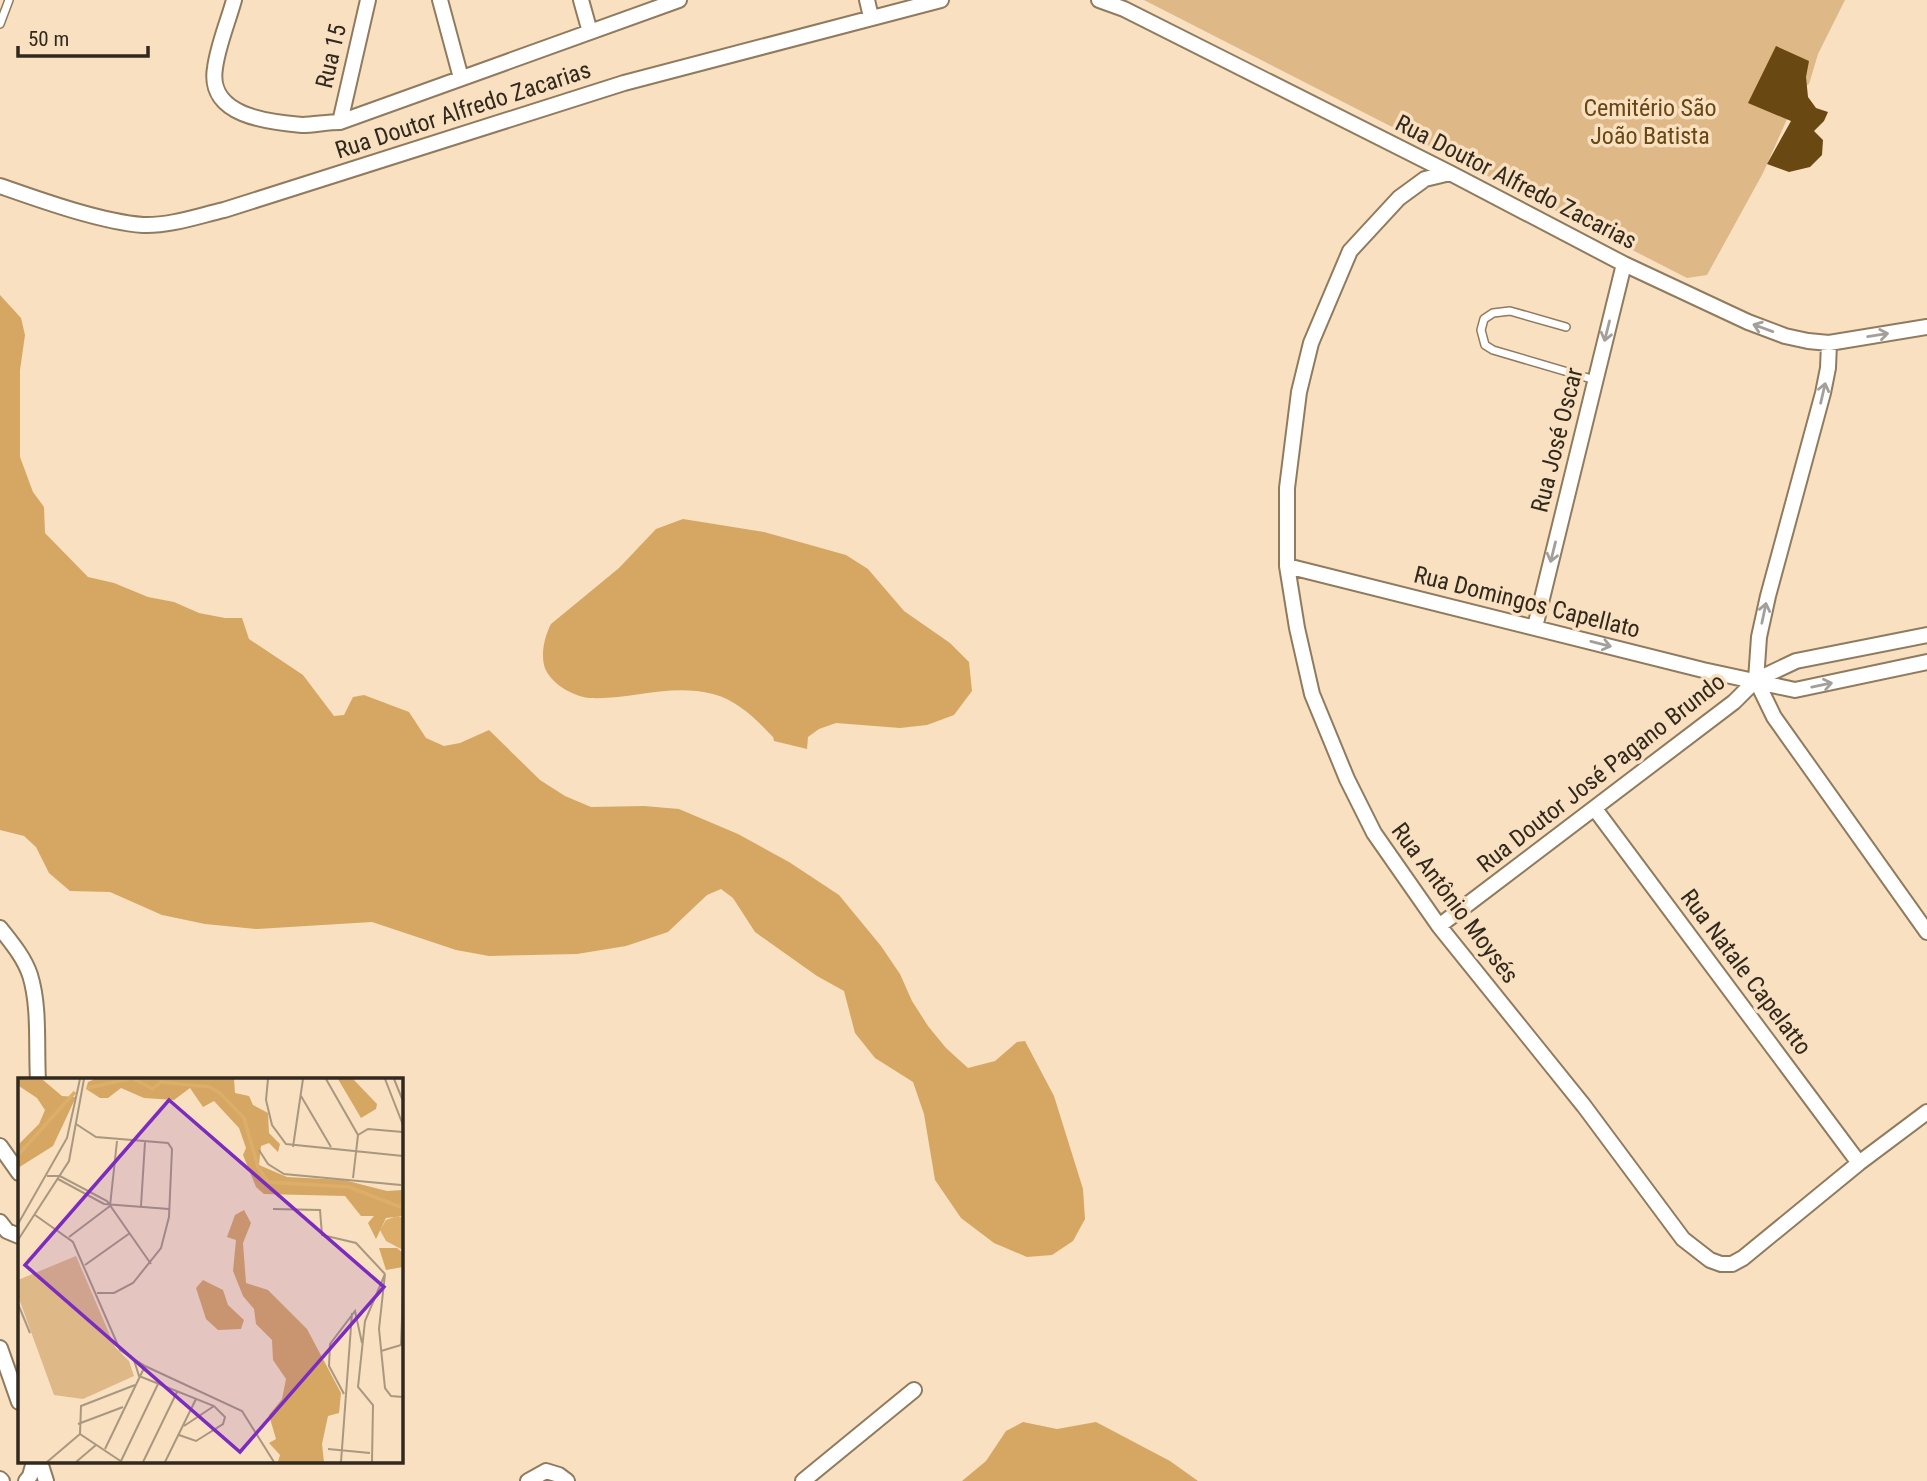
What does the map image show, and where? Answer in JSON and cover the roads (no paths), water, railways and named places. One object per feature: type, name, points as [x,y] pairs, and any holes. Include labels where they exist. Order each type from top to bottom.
[{"type":"street","points":[[234,0],[214,70],[217,90],[235,112],[304,125],[340,122],[679,0]]},
{"type":"street","name":"Rua 15","points":[[340,122],[368,0]]},
{"type":"street","points":[[440,0],[461,78]]},
{"type":"street","points":[[581,0],[590,32]]},
{"type":"street","points":[[867,0],[871,17]]},
{"type":"street","name":"Rua Doutor Alfredo Zacarias","points":[[0,186],[111,219],[144,225],[173,222],[237,206],[624,83],[941,0]]},
{"type":"street","name":"Rua Doutor Alfredo Zacarias","points":[[1099,0],[1124,9],[1624,264],[1748,322],[1785,336],[1829,342],[1927,327]]},
{"type":"street","name":"Rua Antônio Moysés","points":[[1450,173],[1425,179],[1399,198],[1350,251],[1311,343],[1299,392],[1287,488],[1287,566],[1309,681],[1328,735],[1374,833],[1439,926],[1584,1106],[1670,1225],[1693,1249],[1721,1265],[1732,1264],[1743,1258],[1859,1163]]},
{"type":"street","name":"Rua José Oscar","points":[[1535,627],[1624,264]]},
{"type":"street","points":[[1829,342],[1823,393],[1759,637],[1756,680],[1774,718],[1927,932]]},
{"type":"street","name":"Rua Domingos Capellato","points":[[1287,566],[1703,670],[1756,680]]},
{"type":"street","name":"Rua Doutor José Pagano Brundo","points":[[1439,926],[1734,702],[1756,680],[1796,661],[1927,635]]},
{"type":"street","name":"Rua Doutor José Pagano Brundo","points":[[1756,680],[1795,690],[1927,662]]},
{"type":"street","name":"Rua Natale Capelatto","points":[[1595,809],[1859,1163]]},
{"type":"street","points":[[0,928],[19,952],[30,974],[38,1078]]},
{"type":"street","points":[[1859,1163],[1927,1112]]},
{"type":"street","points":[[0,1146],[18,1172]]},
{"type":"street","points":[[0,1222],[7,1231],[18,1236]]},
{"type":"street","points":[[0,1348],[18,1399]]},
{"type":"street","points":[[803,1481],[914,1390]]},
{"type":"street","points":[[26,1481],[33,1464]]},
{"type":"street","points":[[41,1464],[46,1481]]},
{"type":"street","points":[[528,1481],[546,1471],[567,1481]]},
{"type":"lane","points":[[0,24],[9,0]]},
{"type":"lane","points":[[1566,327],[1510,311],[1501,311],[1484,319],[1481,330],[1485,345],[1493,350],[1595,380]]},
{"type":"park label","name":"Cemitério São João Batista","points":[[1650,122]]}]
